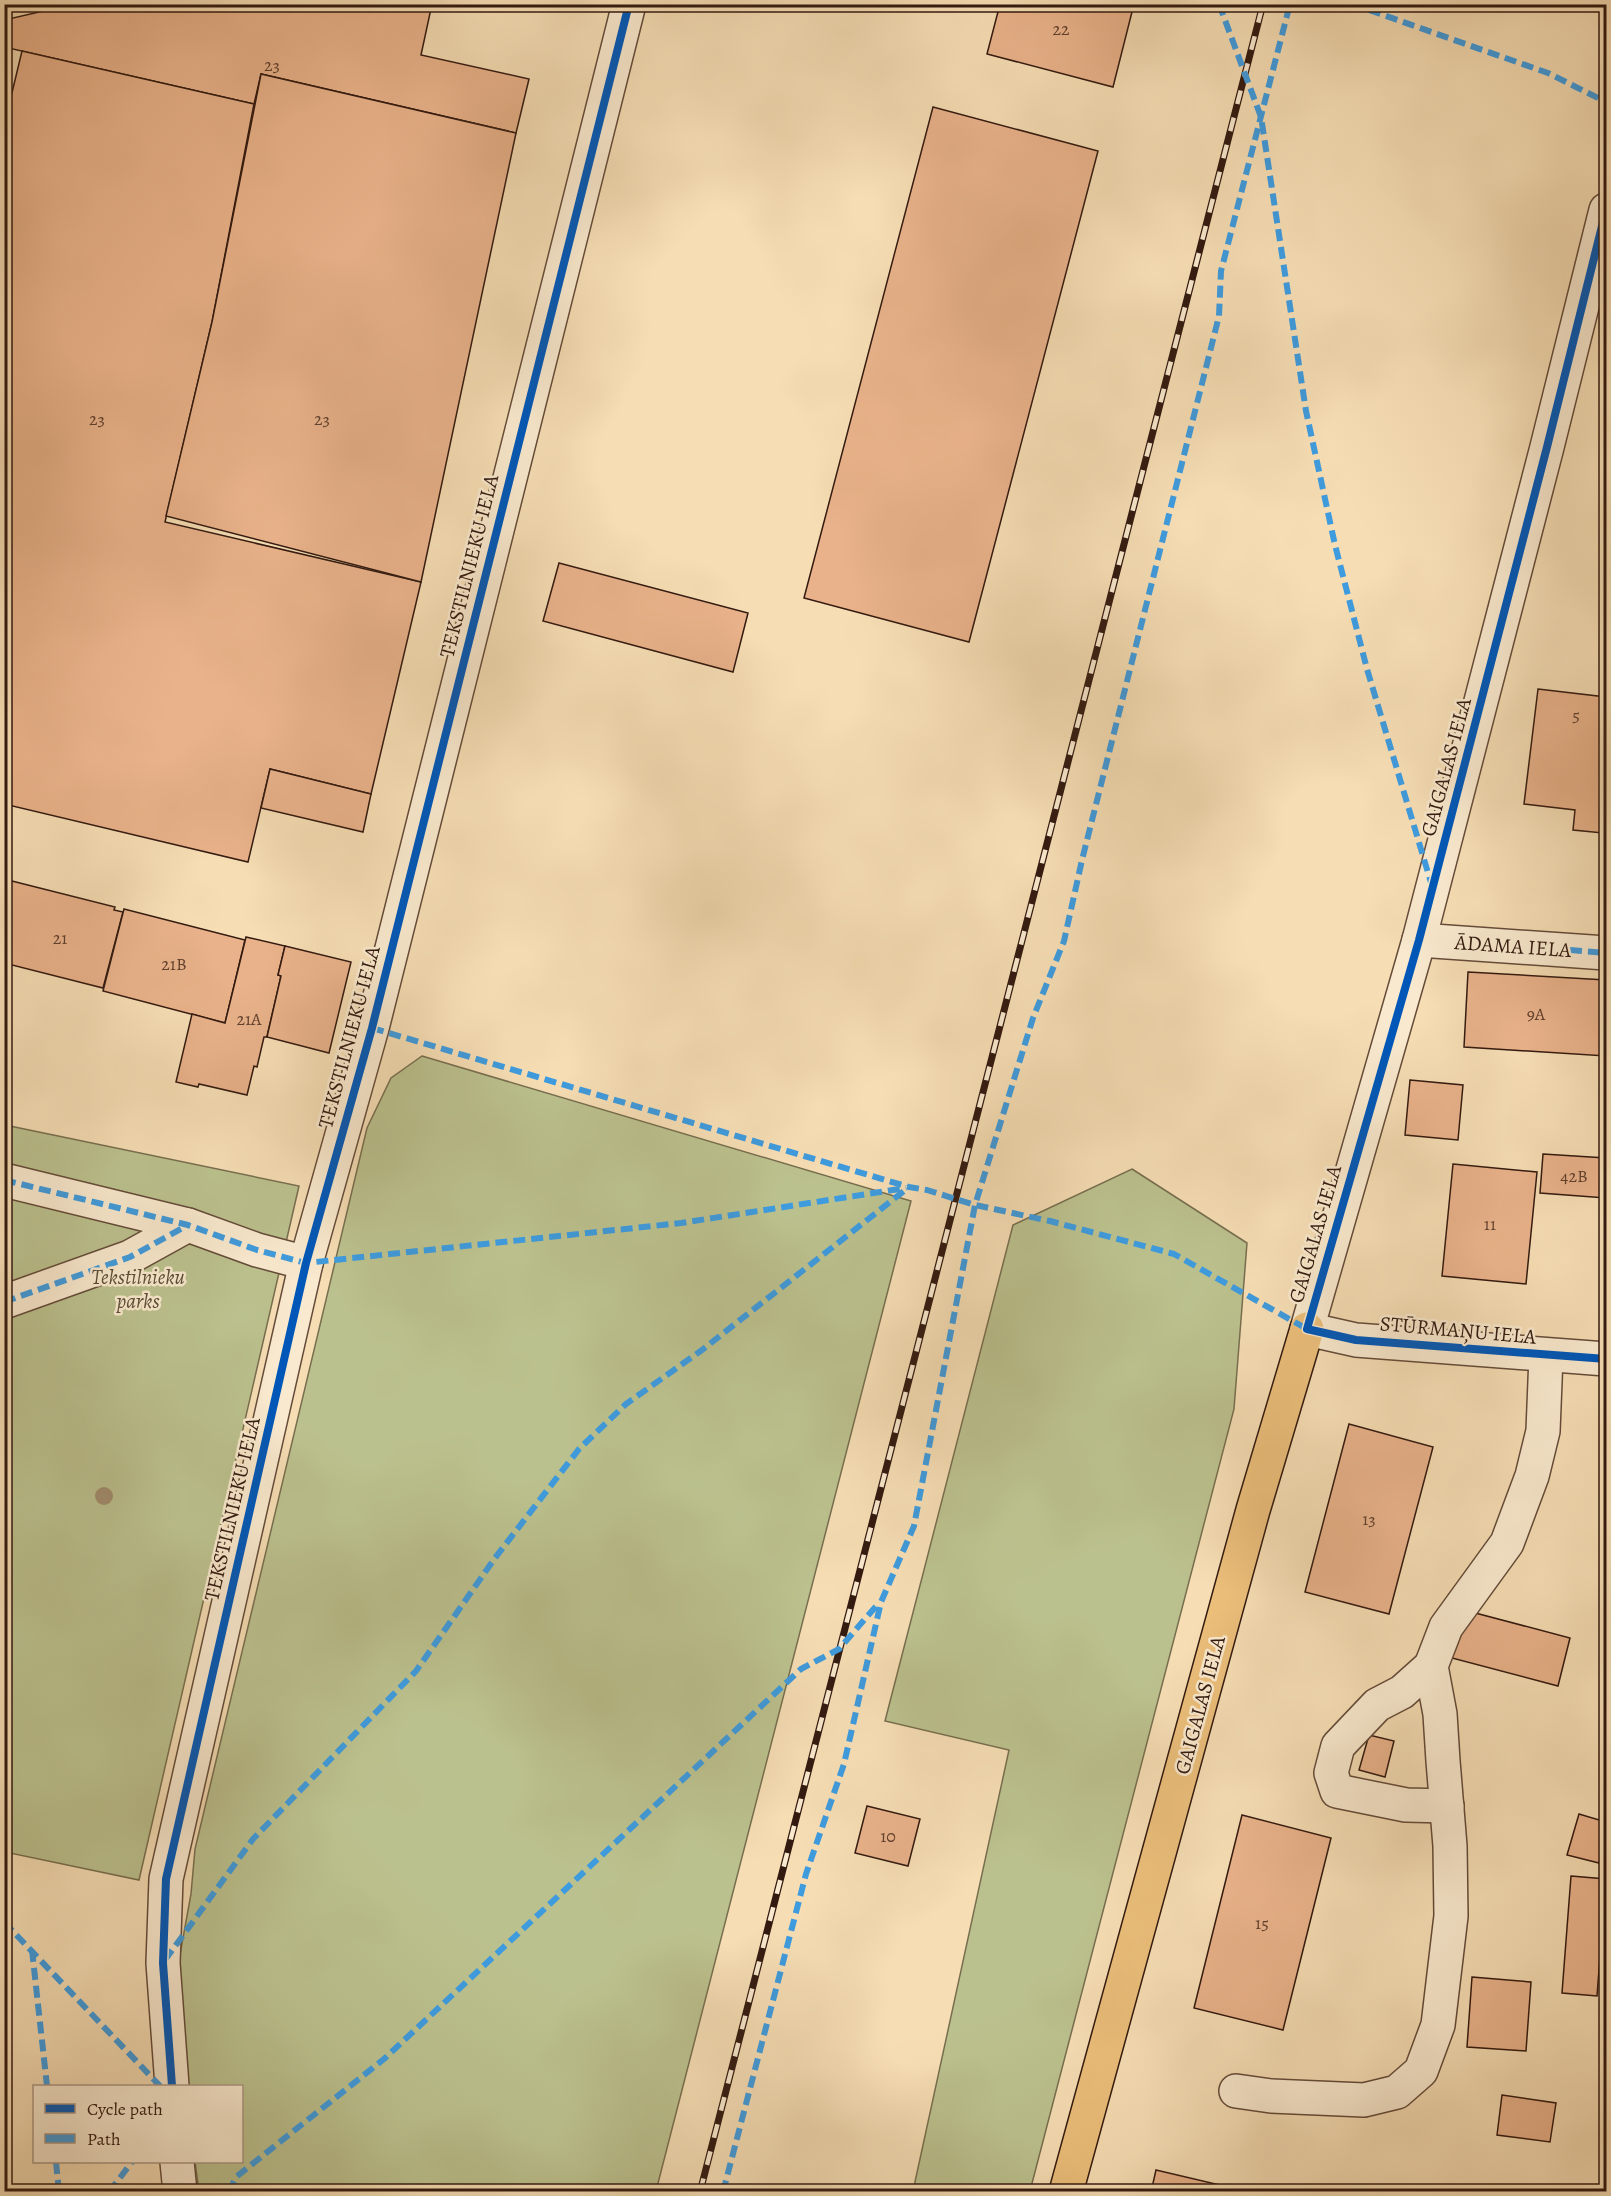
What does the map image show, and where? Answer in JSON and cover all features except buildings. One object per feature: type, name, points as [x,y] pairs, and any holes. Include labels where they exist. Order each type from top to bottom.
[{"type":"main road","name":"GAIGALAS IELA","points":[[1066,2192],[1253,1510],[1307,1329]]},
{"type":"street","name":"TEKSTILNIEKU IELA","points":[[172,2085],[163,1963],[166,1879],[306,1263],[372,1028],[629,4]]},
{"type":"street","name":"GAIGALAS IELA","points":[[1307,1329],[1419,940],[1548,447],[1606,210]]},
{"type":"street","name":"ĀDAMA IELA","points":[[1419,940],[1606,952]]},
{"type":"street","points":[[4,1180],[188,1225],[257,1250],[306,1263]]},
{"type":"street","points":[[4,1302],[130,1257],[188,1225]]},
{"type":"street","name":"STŪRMAŅU IELA","points":[[1307,1329],[1356,1340],[1606,1359]]},
{"type":"street","points":[[1447,1806],[1406,1805],[1337,1791],[1331,1773],[1338,1746],[1360,1721],[1377,1705],[1402,1692],[1431,1666],[1446,1627],[1507,1542],[1528,1488],[1543,1431],[1546,1356]]},
{"type":"street","points":[[1236,2091],[1271,2096],[1364,2100],[1397,2092],[1421,2071],[1438,2025],[1451,1916],[1447,1806],[1440,1714],[1431,1666]]},
{"type":"street","points":[[177,2163],[180,2192]]},
{"type":"green space","points":[[422,1056],[911,1201],[656,2191],[199,2191],[195,2163],[243,2163],[243,2085],[186,2085],[177,1971],[191,1894],[195,1849],[367,1128],[391,1078]]},
{"type":"green space","name":"Tekstilnieku parks","points":[[5,1125],[299,1186],[139,1880],[5,1852]]},
{"type":"green space","points":[[1132,1169],[1247,1243],[1234,1409],[1030,2191],[913,2191],[1009,1750],[885,1721],[1013,1225]]},
{"type":"railway","points":[[700,2192],[1263,4]]},
{"type":"marked path","points":[[1219,4],[1261,117],[1306,411],[1335,545],[1367,669],[1432,886]]},
{"type":"marked path","points":[[723,2192],[806,1874],[844,1764],[881,1602],[914,1526],[975,1205],[1033,1018],[1064,941],[1082,860],[1219,316],[1221,271],[1290,4]]},
{"type":"marked path","points":[[1352,4],[1548,73],[1606,102]]},
{"type":"marked path","points":[[1570,950],[1606,953]]},
{"type":"marked path","points":[[372,1028],[909,1187],[1174,1254],[1307,1329]]},
{"type":"marked path","points":[[4,1180],[188,1225],[257,1250],[306,1263],[681,1223],[906,1188]]},
{"type":"marked path","points":[[165,1960],[253,1839],[416,1671],[495,1558],[579,1449],[626,1404],[702,1350],[909,1187]]},
{"type":"marked path","points":[[4,1302],[130,1257],[188,1225]]},
{"type":"marked path","points":[[229,2192],[236,2177],[384,2059],[801,1669],[839,1649],[878,1604]]},
{"type":"marked path","points":[[4,1922],[159,2085]]},
{"type":"marked path","points":[[32,1950],[47,2085]]},
{"type":"marked path","points":[[56,2163],[59,2192]]},
{"type":"marked path","points":[[109,2192],[131,2163]]},
{"type":"cycle path","points":[[172,2085],[163,1963],[166,1879],[306,1263],[372,1028],[629,4]]},
{"type":"cycle path","points":[[1606,210],[1419,940],[1307,1329],[1356,1340],[1606,1359]]}]
